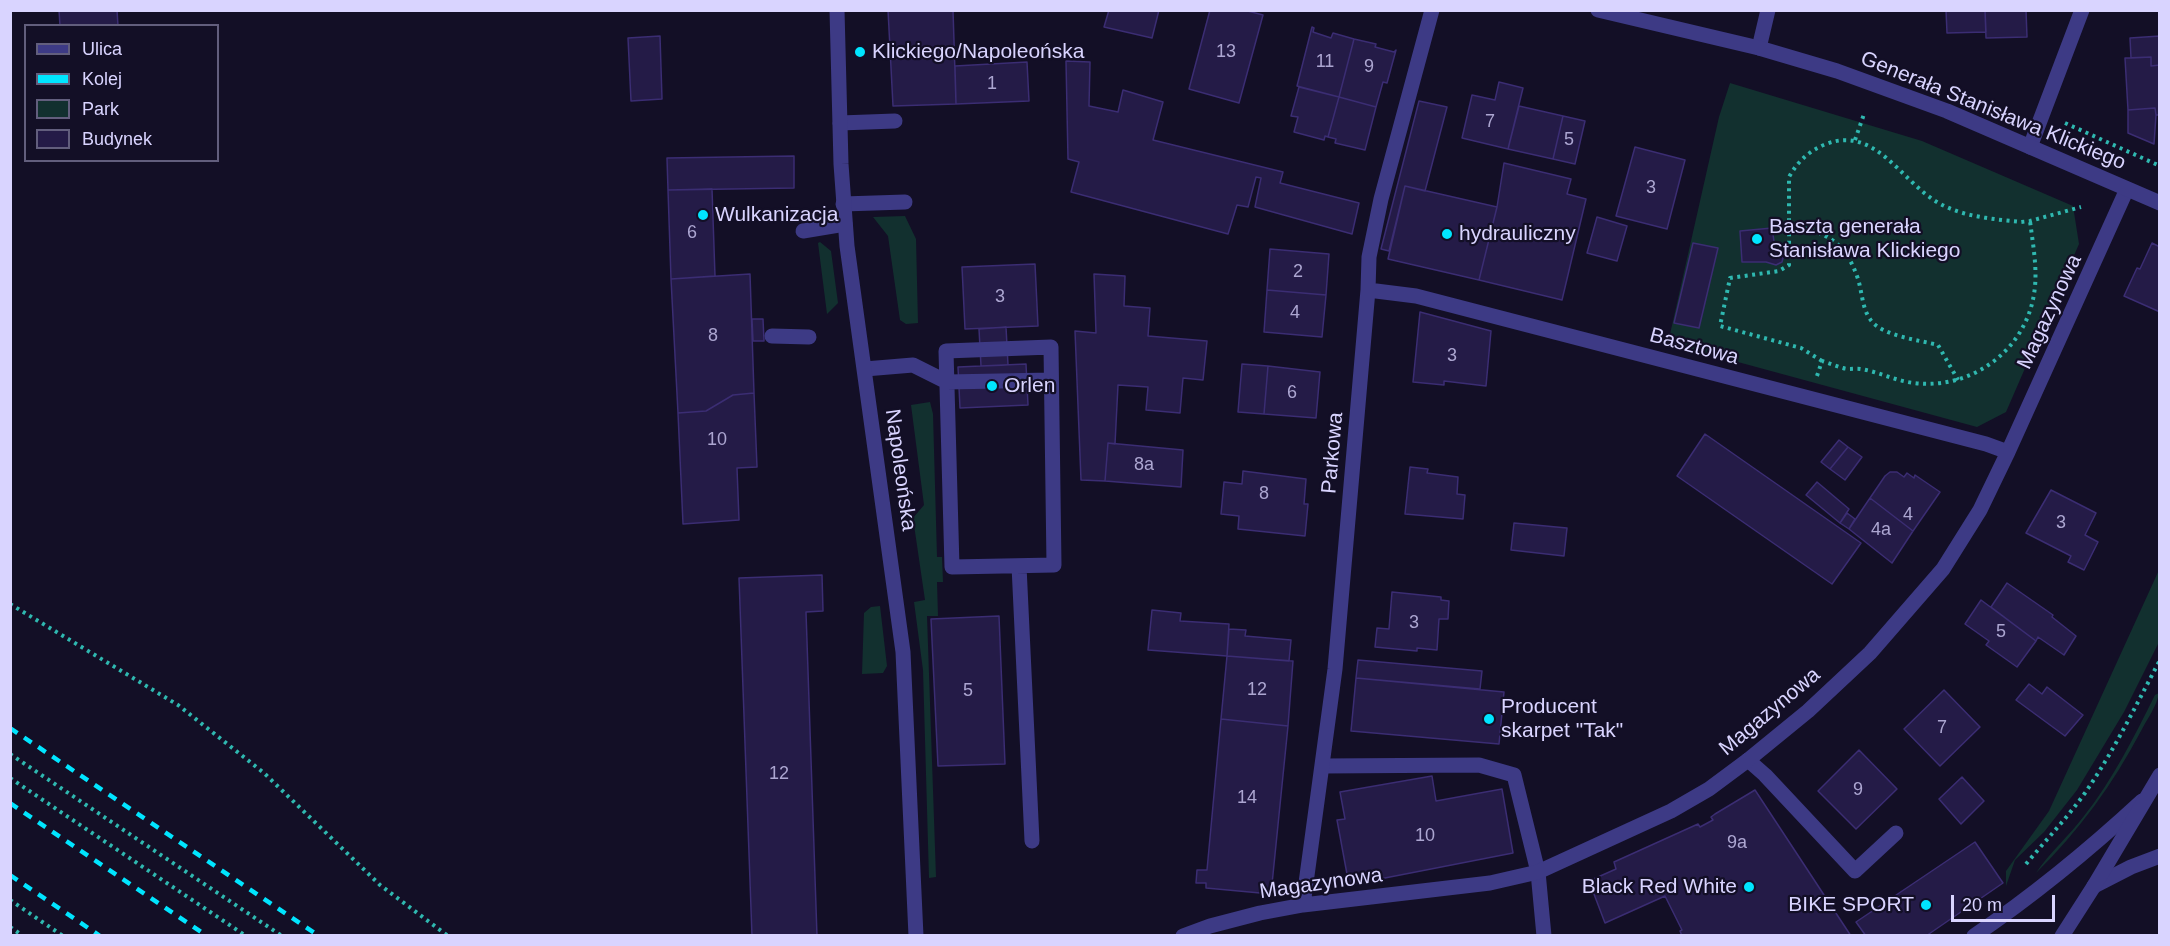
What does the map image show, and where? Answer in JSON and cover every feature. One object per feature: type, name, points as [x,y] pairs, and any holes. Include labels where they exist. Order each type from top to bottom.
[{"type":"street","name":"Napoleońska","points":[[837,10],[845,224],[903,652],[916,936]]},
{"type":"street","name":"Parkowa","points":[[1303,905],[1335,669],[1369,257],[1381,200],[1432,10]]},
{"type":"street","name":"Generała Stanisława Klickiego","points":[[1598,10],[1759,48],[1837,70],[1947,111],[2160,203]]},
{"type":"street","points":[[1759,48],[1768,10]]},
{"type":"street","points":[[2030,147],[2082,10]]},
{"type":"street","points":[[840,123],[895,121]]},
{"type":"street","name":"Magazynowa","points":[[1183,936],[1210,926],[1260,913],[1303,905],[1490,883],[1538,872],[1671,811],[1709,789],[1748,760],[1808,711],[1870,653],[1943,569],[1980,510],[2127,189]]},
{"type":"street","points":[[843,204],[905,202]]},
{"type":"street","points":[[803,231],[845,224]]},
{"type":"street","name":"Basztowa","points":[[1368,290],[1416,296],[1975,441],[2008,452]]},
{"type":"street","points":[[772,336],[809,337]]},
{"type":"street","points":[[1051,347],[1051,380],[1054,565],[952,567],[946,351],[1051,347]]},
{"type":"street","points":[[865,369],[913,365],[947,382],[1051,380]]},
{"type":"street","points":[[1019,566],[1032,841]]},
{"type":"street","points":[[1748,760],[1765,775],[1855,871],[1896,833]]},
{"type":"street","points":[[1323,766],[1479,765],[1514,775],[1538,872],[1544,936]]},
{"type":"street","points":[[2062,936],[2160,775]]},
{"type":"street","points":[[1974,936],[2060,872],[2103,837],[2149,794]]},
{"type":"street","points":[[2094,886],[2131,867],[2160,856]]},
{"type":"path","points":[[1855,140],[1864,114]]},
{"type":"path","points":[[2040,116],[2065,123],[2160,166]]},
{"type":"path","points":[[2030,221],[2035,293],[2024,326],[2016,340],[1998,359],[1976,373],[1958,380],[1932,384],[1915,383],[1860,369],[1845,369],[1822,361],[1801,348],[1720,326],[1730,278],[1779,272],[1789,265],[1790,177],[1795,166],[1804,157],[1831,142],[1855,140],[1872,147],[1935,201],[1955,211],[1998,219],[2030,221],[2081,207]]},
{"type":"path","points":[[1789,225],[1817,231],[1831,238],[1850,262],[1870,319],[1893,334],[1938,345],[1958,380]]},
{"type":"path","points":[[1815,383],[1822,361]]},
{"type":"path","points":[[10,604],[178,705],[264,773],[380,885],[448,936]]},
{"type":"path","points":[[2022,868],[2063,822],[2086,791],[2124,729],[2160,660]]},
{"type":"path","points":[[10,754],[282,936]]},
{"type":"path","points":[[10,778],[246,936]]},
{"type":"path","points":[[10,900],[63,936]]},
{"type":"path","points":[[10,927],[23,936]]},
{"type":"green space","points":[[1730,83],[1922,141],[2073,206],[2079,244],[2006,412],[1977,427],[1668,343],[1719,117]]},
{"type":"green space","points":[[905,216],[916,239],[918,323],[906,324],[900,320],[888,236],[873,217]]},
{"type":"green space","points":[[820,242],[831,251],[838,303],[827,314],[818,243]]},
{"type":"green space","points":[[930,402],[933,414],[937,557],[942,557],[943,582],[937,582],[938,616],[927,616],[936,877],[929,878],[923,670],[914,602],[925,600],[913,518],[924,505],[911,405]]},
{"type":"green space","points":[[2159,570],[2159,642],[2124,712],[2077,790],[2044,832],[2015,860],[2006,886],[2006,871],[2049,811]]},
{"type":"green space","points":[[880,606],[887,666],[883,673],[862,674],[864,613],[871,607]]},
{"type":"green space","points":[[2159,693],[2152,712],[2107,788],[2067,841],[2036,873],[2095,802],[2155,695]]},
{"type":"building","points":[[59,10],[117,10],[118,24],[60,24]]},
{"type":"building","points":[[888,10],[953,10],[956,104],[893,106]]},
{"type":"building","points":[[1109,10],[1159,10],[1152,38],[1104,27]]},
{"type":"building","points":[[1210,10],[1244,10],[1263,15],[1239,103],[1189,89]]},
{"type":"building","points":[[1946,10],[1985,10],[1986,32],[1947,33]]},
{"type":"building","points":[[1985,10],[2026,10],[2027,37],[1986,38]]},
{"type":"building","points":[[1312,27],[1313,32],[1331,38],[1333,33],[1354,39],[1339,97],[1297,86]]},
{"type":"building","points":[[660,36],[662,99],[631,101],[628,38]]},
{"type":"building","points":[[2160,36],[2160,65],[2151,66],[2151,57],[2131,58],[2130,38]]},
{"type":"building","points":[[1354,39],[1376,44],[1375,47],[1394,52],[1396,50],[1387,83],[1383,82],[1376,107],[1339,97]]},
{"type":"building","points":[[2151,57],[2151,66],[2160,65],[2160,115],[2156,115],[2155,108],[2128,110],[2125,58]]},
{"type":"building","points":[[1066,61],[1090,62],[1089,106],[1118,112],[1123,90],[1163,102],[1153,140],[1283,172],[1280,183],[1359,203],[1352,234],[1255,207],[1261,178],[1256,177],[1248,207],[1237,205],[1228,234],[1071,192],[1079,162],[1068,159]]},
{"type":"building","points":[[1027,62],[1029,101],[956,104],[955,66]]},
{"type":"building","points":[[1499,82],[1523,88],[1508,149],[1462,138],[1472,95],[1495,100]]},
{"type":"building","points":[[1299,87],[1339,97],[1328,137],[1325,136],[1324,140],[1294,132],[1298,117],[1291,116]]},
{"type":"building","points":[[1339,97],[1376,107],[1365,150],[1335,143],[1336,139],[1328,137]]},
{"type":"building","points":[[1419,101],[1447,107],[1425,191],[1405,186],[1389,251],[1381,249]]},
{"type":"building","points":[[1519,106],[1563,116],[1553,159],[1508,149]]},
{"type":"building","points":[[2155,108],[2154,144],[2128,133],[2128,110]]},
{"type":"building","points":[[1563,116],[1585,121],[1575,164],[1553,159]]},
{"type":"building","points":[[1635,147],[1685,160],[1667,229],[1616,216]]},
{"type":"building","points":[[794,156],[794,188],[668,190],[667,158]]},
{"type":"building","points":[[1504,163],[1571,179],[1567,194],[1586,199],[1562,300],[1479,280],[1497,207]]},
{"type":"building","points":[[1405,186],[1497,207],[1479,280],[1388,259]]},
{"type":"building","points":[[712,189],[715,276],[671,279],[668,190]]},
{"type":"building","points":[[1597,217],[1627,226],[1617,261],[1587,253]]},
{"type":"building","name":"Baszta generała Stanisława Klickiego","points":[[1772,228],[1775,248],[1780,248],[1784,254],[1782,262],[1776,265],[1766,262],[1742,262],[1740,231]]},
{"type":"building","points":[[1693,243],[1718,248],[1699,328],[1674,323]]},
{"type":"building","points":[[2152,243],[2160,247],[2160,312],[2124,296]]},
{"type":"building","points":[[1270,249],[1329,254],[1326,295],[1267,290]]},
{"type":"building","points":[[1035,264],[1038,326],[965,329],[962,267]]},
{"type":"building","points":[[750,274],[754,393],[733,395],[706,411],[678,413],[671,279]]},
{"type":"building","points":[[1094,274],[1125,276],[1124,306],[1150,308],[1148,336],[1207,341],[1203,380],[1183,378],[1180,413],[1146,410],[1148,387],[1118,385],[1115,444],[1108,443],[1105,481],[1081,480],[1075,331],[1096,333]]},
{"type":"building","points":[[1267,290],[1326,295],[1322,337],[1264,332]]},
{"type":"building","points":[[1420,312],[1491,331],[1486,386],[1444,381],[1444,385],[1413,382]]},
{"type":"building","points":[[752,319],[763,319],[764,341],[753,341]]},
{"type":"building","points":[[1006,327],[1008,365],[981,366],[979,329]]},
{"type":"building","points":[[1026,364],[1028,405],[960,408],[958,367]]},
{"type":"building","points":[[1242,364],[1268,366],[1264,414],[1238,412]]},
{"type":"building","points":[[1268,366],[1320,372],[1316,418],[1264,414]]},
{"type":"building","points":[[754,393],[757,467],[737,468],[739,520],[683,524],[678,413],[706,411],[733,395]]},
{"type":"building","points":[[1705,434],[1861,543],[1832,584],[1677,476]]},
{"type":"building","points":[[1839,440],[1848,447],[1830,469],[1821,462]]},
{"type":"building","points":[[1108,443],[1183,450],[1181,487],[1105,481]]},
{"type":"building","points":[[1848,447],[1862,457],[1845,480],[1830,469]]},
{"type":"building","points":[[1410,467],[1428,469],[1427,473],[1458,477],[1457,494],[1465,495],[1463,519],[1405,514]]},
{"type":"building","points":[[1243,471],[1306,479],[1304,504],[1308,504],[1305,536],[1238,529],[1239,516],[1221,514],[1224,482],[1242,484]]},
{"type":"building","points":[[1890,472],[1897,472],[1904,477],[1907,473],[1914,478],[1915,475],[1940,492],[1913,531],[1870,498]]},
{"type":"building","points":[[1817,482],[1849,509],[1840,523],[1806,495]]},
{"type":"building","points":[[2051,490],[2096,513],[2085,535],[2098,542],[2084,570],[2068,562],[2071,556],[2026,533]]},
{"type":"building","points":[[1870,498],[1913,531],[1892,563],[1849,529]]},
{"type":"building","points":[[1847,513],[1855,519],[1849,529],[1840,523]]},
{"type":"building","points":[[1514,523],[1567,528],[1564,556],[1511,550]]},
{"type":"building","points":[[822,575],[823,611],[806,612],[817,936],[752,936],[739,578]]},
{"type":"building","points":[[2007,583],[2053,615],[2052,617],[2076,636],[2064,655],[2038,637],[2036,641],[1991,607]]},
{"type":"building","points":[[1392,592],[1441,597],[1441,600],[1449,601],[1448,619],[1439,619],[1437,650],[1417,648],[1417,651],[1375,647],[1377,628],[1389,629]]},
{"type":"building","points":[[1981,600],[2036,641],[2017,667],[1986,645],[1989,641],[1965,624]]},
{"type":"building","points":[[1152,610],[1181,613],[1180,621],[1229,624],[1227,656],[1148,650]]},
{"type":"building","points":[[999,616],[1005,764],[938,766],[931,619]]},
{"type":"building","points":[[1229,629],[1246,630],[1245,636],[1291,640],[1289,661],[1227,656]]},
{"type":"building","points":[[1227,656],[1293,661],[1288,726],[1221,719]]},
{"type":"building","points":[[1358,660],[1482,671],[1480,689],[1356,678]]},
{"type":"building","points":[[1356,678],[1504,692],[1499,744],[1351,731]]},
{"type":"building","points":[[2029,684],[2042,694],[2047,687],[2083,715],[2065,736],[2016,700]]},
{"type":"building","points":[[1944,690],[1980,727],[1940,766],[1904,729]]},
{"type":"building","points":[[1221,719],[1288,726],[1271,894],[1206,888],[1206,883],[1196,883],[1197,870],[1207,870]]},
{"type":"building","points":[[1859,750],[1897,789],[1856,829],[1818,791]]},
{"type":"building","points":[[1432,776],[1436,801],[1502,789],[1513,853],[1349,885],[1337,820],[1345,819],[1340,792]]},
{"type":"building","points":[[1962,777],[1984,801],[1961,824],[1939,799]]},
{"type":"building","points":[[1755,790],[1851,936],[1682,936],[1680,931],[1682,930],[1665,896],[1605,923],[1589,881],[1616,869],[1614,862],[1698,824],[1700,827],[1713,820],[1711,817],[1715,814]]},
{"type":"building","points":[[1975,842],[2003,883],[1926,936],[1866,936],[1856,922]]},
{"type":"railway","points":[[10,728],[319,936]]},
{"type":"railway","points":[[10,803],[207,936]]},
{"type":"railway","points":[[10,875],[100,936]]},
{"type":"place","name":"Klickiego/Napoleońska","points":[[860,52]]},
{"type":"place","name":"Wulkanizacja","points":[[703,215]]},
{"type":"place","name":"hydrauliczny","points":[[1447,234]]},
{"type":"place","name":"Baszta generała Stanisława Klickiego","points":[[1757,239]]},
{"type":"place","name":"Orlen","points":[[992,386]]},
{"type":"place","name":"Producent skarpet \"Tak\"","points":[[1489,719]]},
{"type":"place","name":"Black Red White","points":[[1749,887]]},
{"type":"place","name":"BIKE SPORT","points":[[1926,905]]}]
